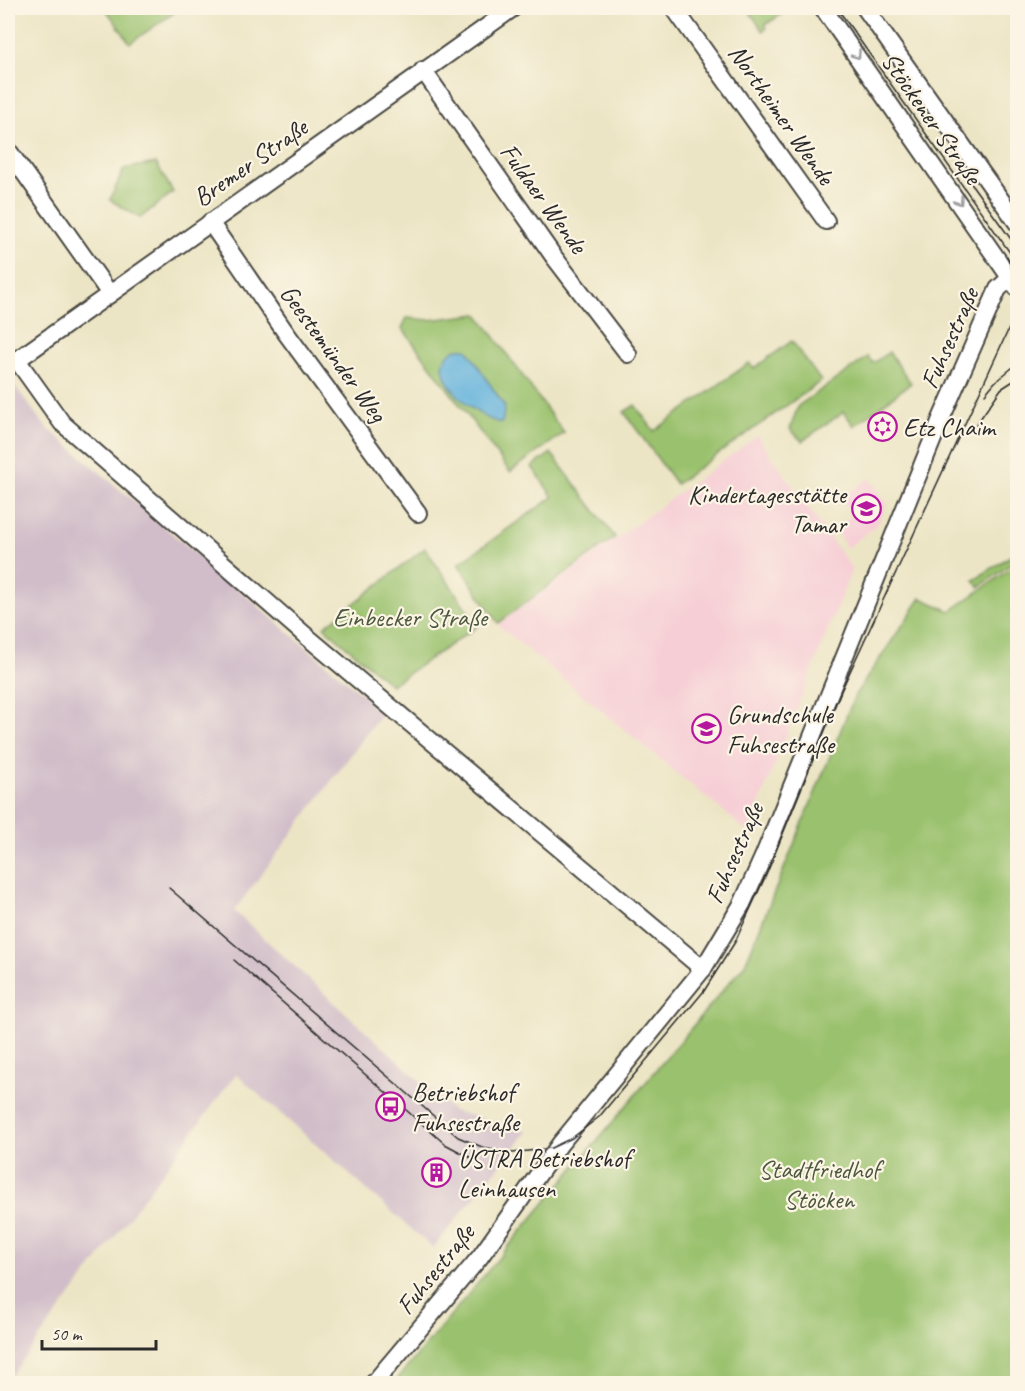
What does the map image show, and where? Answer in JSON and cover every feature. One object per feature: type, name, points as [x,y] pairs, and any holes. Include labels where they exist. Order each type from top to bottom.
[{"type":"street","name":"Bremer Straße","points":[[513,8],[17,360],[62,423],[305,634],[703,969]]},
{"type":"street","name":"Northeimer Wende","points":[[674,8],[826,221]]},
{"type":"street","name":"Stöckener Straße","points":[[823,8],[1015,279]]},
{"type":"street","name":"Stöckener Straße","points":[[865,8],[1017,224]]},
{"type":"street","name":"Fuldaer Wende","points":[[423,70],[554,257],[628,354]]},
{"type":"street","points":[[8,150],[110,294]]},
{"type":"street","name":"Geestemünder Weg","points":[[210,222],[286,333],[418,513]]},
{"type":"street","name":"Fuhsestraße","points":[[373,1383],[480,1257],[560,1144],[703,969],[747,894],[941,419],[998,289],[1015,279]]},
{"type":"shaded area","points":[[8,377],[44,425],[383,712],[234,911],[453,1111],[528,1131],[433,1248],[236,1074],[8,1380]]},
{"type":"shaded area","name":"Grundschule Fuhsestraße","points":[[757,436],[852,569],[748,832],[498,625]]},
{"type":"shaded area","name":"Kindertagesstätte Tamar","points":[[869,478],[887,503],[878,524],[847,548],[834,529],[853,515],[841,498]]},
{"type":"green space","points":[[105,8],[181,8],[130,43]]},
{"type":"green space","points":[[747,8],[791,8],[765,25],[767,28],[763,31]]},
{"type":"green space","points":[[156,163],[173,192],[140,218],[110,200],[124,169]]},
{"type":"green space","points":[[478,314],[564,433],[510,472],[402,328],[407,318],[429,320]]},
{"type":"green space","points":[[792,341],[821,381],[676,484],[624,412],[635,405],[654,431],[749,363],[754,368]]},
{"type":"green space","points":[[889,352],[911,383],[854,426],[844,412],[802,441],[790,429],[798,406],[868,357],[873,363]]},
{"type":"green space","points":[[551,453],[615,537],[498,623],[458,564],[553,497],[532,467]]},
{"type":"green space","name":"Einbecker Straße","points":[[425,548],[478,626],[391,685],[324,627]]},
{"type":"green space","name":"Stadtfriedhof Stöcken","points":[[1018,551],[1017,1383],[394,1383],[745,964],[855,695],[921,598],[950,611],[1016,565],[1014,562],[979,587],[974,580]]},
{"type":"water","points":[[457,349],[467,349],[505,407],[502,423],[491,420],[466,403],[447,380],[443,368],[446,358]]},
{"type":"tram line","points":[[837,8],[1018,264]]},
{"type":"tram line","points":[[962,171],[1018,249]]},
{"type":"tram line","points":[[1007,256],[1018,287]]},
{"type":"tram line","points":[[169,888],[458,1137],[487,1149],[513,1153],[551,1148],[572,1138],[599,1117],[704,991],[735,942],[767,873],[841,691],[1018,309]]},
{"type":"tram line","points":[[985,394],[995,382],[1018,363]]},
{"type":"tram line","points":[[971,432],[1001,389],[1018,378]]},
{"type":"tram line","points":[[234,960],[445,1144],[475,1160]]},
{"type":"place","name":"Etz Chaim","points":[[882,427]]},
{"type":"place","name":"Kindertagesstätte Tamar","points":[[867,509]]},
{"type":"place","name":"Grundschule Fuhsestraße","points":[[706,729]]},
{"type":"place","name":"Betriebshof Fuhsestraße","points":[[391,1107]]},
{"type":"place","name":"ÜSTRA Betriebshof Leinhausen","points":[[437,1173]]}]
